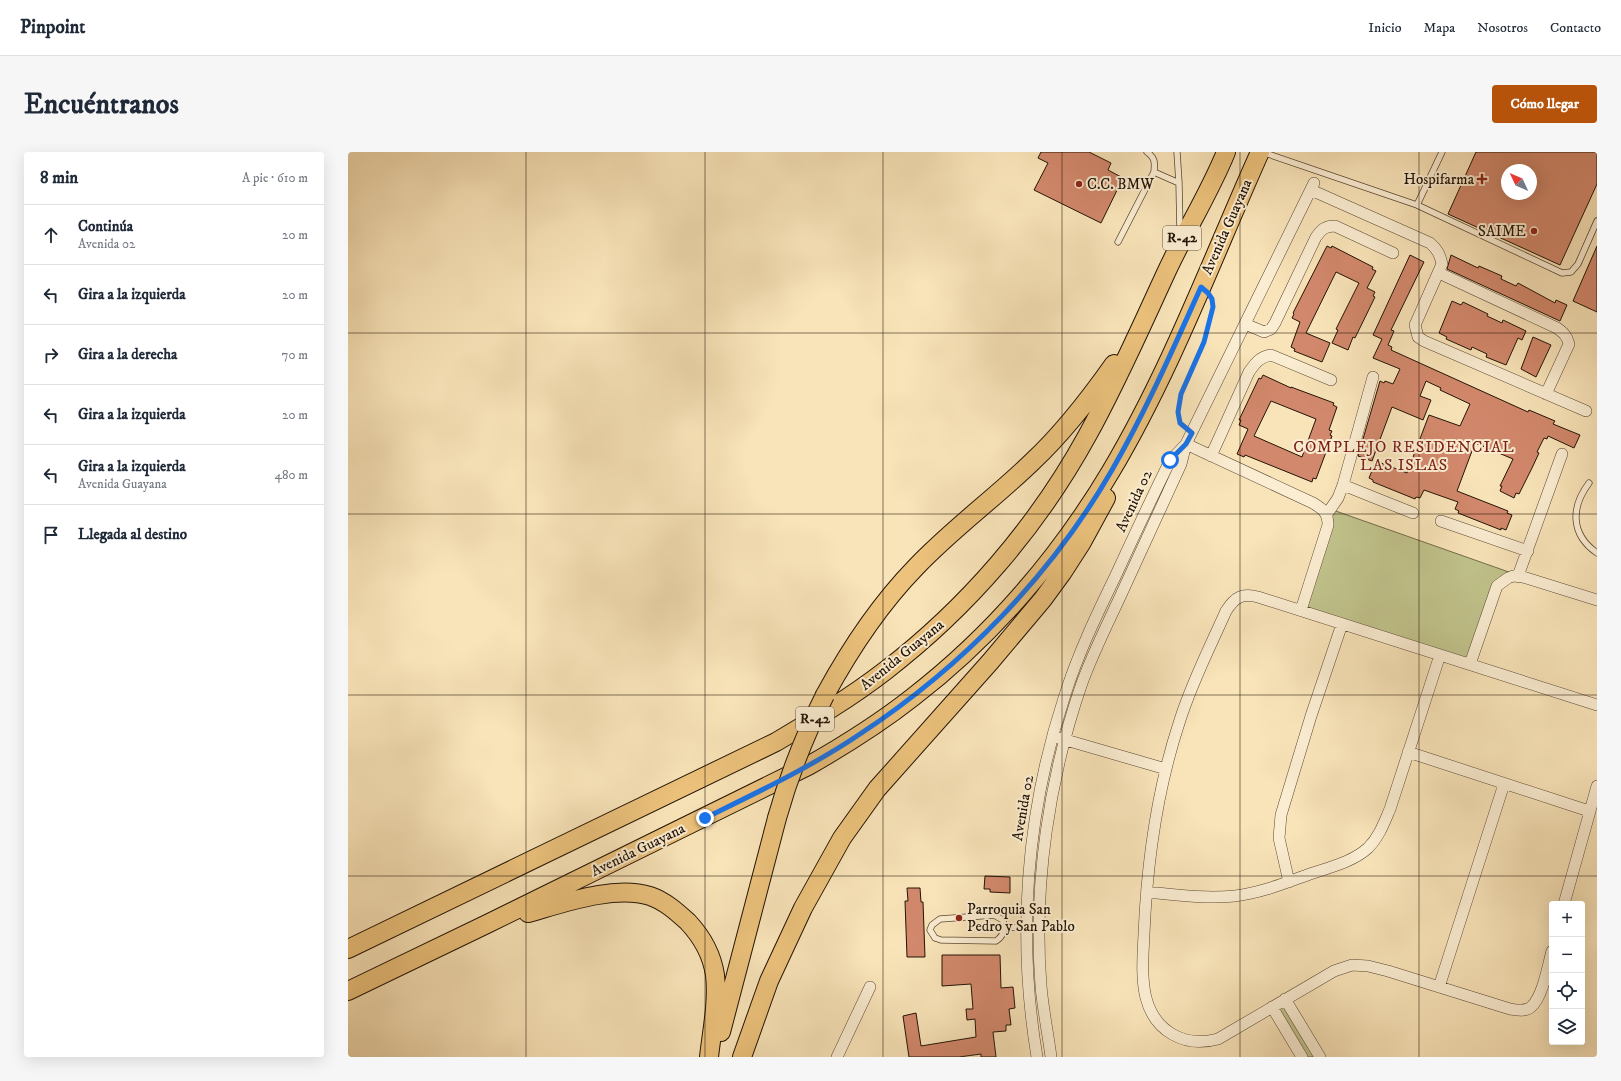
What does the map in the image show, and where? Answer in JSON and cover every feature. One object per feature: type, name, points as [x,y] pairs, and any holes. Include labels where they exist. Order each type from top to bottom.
[{"type":"main road","name":"Avenida Guayana","points":[[348,949],[776,742],[816,718],[884,672],[928,636],[968,598],[1011,549],[1041,510],[1086,437],[1142,326],[1180,242],[1226,152]]},
{"type":"main road","name":"Avenida Guayana","points":[[348,991],[802,769],[859,735],[913,697],[962,655],[987,631],[1035,578],[1072,530],[1094,498],[1137,423],[1201,287],[1261,152]]},
{"type":"main road","points":[[713,1057],[742,957],[778,818],[798,754],[809,727],[825,695],[856,641],[898,586],[916,567],[946,538],[1014,479],[1054,440],[1097,387],[1142,326]]},
{"type":"main road","points":[[742,1057],[769,981],[803,908],[842,838],[876,789],[990,662],[1062,573],[1103,505],[1137,423]]},
{"type":"main road","points":[[487,924],[603,894],[636,894],[650,896],[662,902],[675,910],[696,930],[704,942],[712,963],[716,993],[709,1057]]},
{"type":"street","points":[[1327,514],[1313,503],[1186,444],[1313,186],[1430,243],[1437,250],[1441,256],[1442,264],[1415,325],[1418,337],[1424,341],[1586,411]]},
{"type":"street","points":[[1245,324],[1264,332],[1271,329],[1316,237],[1321,229],[1327,226],[1335,226],[1392,253]]},
{"type":"street","points":[[1439,273],[1558,328],[1563,332],[1568,338],[1569,344],[1546,394]]},
{"type":"street","points":[[1211,456],[1250,372],[1256,361],[1263,356],[1271,355],[1331,380]]},
{"type":"street","points":[[1301,610],[1328,525],[1327,514],[1338,498],[1343,485],[1373,377]]},
{"type":"street","name":"Avenida 02","points":[[1037,1057],[1027,963],[1026,928],[1029,863],[1036,814],[1053,737],[1064,697],[1074,669],[1107,594],[1170,460],[1186,444]]},
{"type":"street","name":"Avenida 02","points":[[1051,1057],[1041,973],[1039,939],[1041,895],[1048,822],[1065,740],[1076,701],[1089,665],[1181,464],[1186,444]]},
{"type":"street","points":[[1518,576],[1562,454]]},
{"type":"street","points":[[1343,485],[1413,513]]},
{"type":"street","points":[[1441,521],[1528,551]]},
{"type":"street","points":[[1470,664],[1497,586],[1508,578],[1518,576],[1597,600]]},
{"type":"street","points":[[1549,960],[1538,996],[1531,1007],[1525,1010],[1518,1011],[1510,1009],[1388,971],[1359,965],[1344,967],[1334,971],[1285,999],[1229,1034],[1218,1039],[1207,1042],[1192,1042],[1182,1039],[1162,1026],[1149,1008],[1144,990],[1143,947],[1152,840],[1166,769],[1189,694],[1226,611],[1231,603],[1239,596],[1250,595],[1301,610],[1597,705]]},
{"type":"street","points":[[1289,882],[1279,838],[1281,815],[1311,716],[1342,624]]},
{"type":"street","points":[[1147,892],[1197,896],[1234,896],[1262,891],[1352,858],[1366,849],[1374,842],[1384,824],[1440,654]]},
{"type":"street","points":[[1053,737],[1166,769]]},
{"type":"street","points":[[1408,752],[1589,811]]},
{"type":"street","points":[[1439,987],[1504,784]]},
{"type":"street","points":[[1565,901],[1597,786]]},
{"type":"street","points":[[837,1057],[870,987]]},
{"type":"street","points":[[1285,999],[1320,1057]]},
{"type":"street","points":[[1272,1007],[1302,1057]]},
{"type":"street","points":[[1034,1040],[1048,1038]]},
{"type":"lane","points":[[1118,242],[1154,172],[1155,162],[1147,152]]},
{"type":"lane","points":[[1177,152],[1180,183],[1180,242]]},
{"type":"lane","points":[[1261,152],[1417,205],[1562,273],[1571,272],[1578,264],[1597,222]]},
{"type":"lane","points":[[1417,205],[1442,152]]},
{"type":"lane","points":[[1154,172],[1180,183]]},
{"type":"lane","points":[[1589,483],[1578,502],[1575,515],[1583,541],[1597,553]]},
{"type":"lane","points":[[994,915],[1003,920],[1004,927],[1001,938],[991,941],[941,940],[935,938],[930,930],[932,925],[940,919],[994,915]]},
{"type":"lane","points":[[1004,927],[1026,928]]},
{"type":"path","points":[[1192,433],[1180,423],[1178,412],[1181,394],[1204,342],[1213,307],[1212,299],[1201,287]]},
{"type":"green space","points":[[1313,503],[1523,577],[1503,580],[1470,664],[1301,610],[1328,525]]},
{"type":"green space","points":[[1285,999],[1320,1057],[1302,1057],[1272,1007]]},
{"type":"building","name":"C.C. BMW","points":[[1041,152],[1089,152],[1111,163],[1108,170],[1123,178],[1101,223],[1034,190],[1048,163],[1038,158]]},
{"type":"building","points":[[1476,152],[1597,152],[1597,184],[1560,265],[1448,214]]},
{"type":"building","points":[[1327,246],[1331,248],[1332,246],[1373,267],[1372,269],[1376,271],[1367,288],[1375,292],[1373,296],[1375,297],[1355,338],[1353,337],[1348,350],[1332,343],[1338,330],[1336,329],[1359,283],[1336,272],[1306,333],[1330,343],[1322,362],[1294,351],[1295,349],[1291,347],[1300,322],[1292,318],[1293,313]]},
{"type":"building","points":[[1597,246],[1597,312],[1573,301]]},
{"type":"building","points":[[1410,255],[1424,262],[1391,330],[1394,331],[1388,345],[1392,347],[1391,350],[1528,412],[1529,410],[1555,421],[1553,424],[1580,435],[1574,448],[1548,436],[1547,439],[1544,438],[1537,452],[1539,453],[1519,494],[1516,493],[1514,498],[1500,491],[1502,486],[1500,486],[1513,459],[1475,443],[1457,491],[1508,511],[1507,513],[1512,515],[1506,530],[1501,528],[1501,530],[1458,513],[1459,511],[1455,509],[1458,502],[1424,490],[1420,498],[1416,497],[1415,499],[1373,482],[1373,480],[1369,478],[1376,461],[1407,473],[1429,415],[1460,426],[1470,404],[1440,390],[1441,388],[1426,381],[1420,396],[1431,400],[1423,420],[1392,407],[1372,461],[1358,456],[1380,381],[1393,384],[1400,369],[1373,358],[1382,339],[1373,335]]},
{"type":"building","points":[[1451,255],[1478,268],[1479,266],[1502,276],[1501,279],[1516,286],[1518,283],[1555,303],[1556,300],[1567,305],[1560,321],[1447,269]]},
{"type":"building","points":[[1452,301],[1461,305],[1463,302],[1488,314],[1487,316],[1502,323],[1503,320],[1526,331],[1522,340],[1518,338],[1506,365],[1486,357],[1487,354],[1472,347],[1471,350],[1446,339],[1447,337],[1439,333]]},
{"type":"building","points":[[1533,337],[1551,345],[1536,377],[1521,369]]},
{"type":"building","points":[[1263,375],[1291,388],[1334,403],[1333,405],[1337,407],[1329,430],[1332,431],[1330,435],[1332,436],[1316,479],[1313,478],[1312,482],[1245,455],[1244,457],[1237,454],[1248,429],[1239,425],[1241,420],[1239,420],[1259,378],[1261,379]],"holes":[[[1271,401],[1316,419],[1302,457],[1254,436]]]},
{"type":"building","points":[[985,876],[1010,877],[1010,893],[990,892],[990,889],[984,889]]},
{"type":"building","points":[[907,888],[920,888],[921,902],[923,902],[925,957],[907,957],[905,901],[908,901]]},
{"type":"building","points":[[942,955],[1000,955],[1001,988],[1013,987],[1015,1008],[1009,1009],[1011,1025],[1006,1025],[1006,1031],[993,1032],[996,1057],[981,1057],[981,1054],[959,1057],[909,1057],[903,1016],[916,1013],[921,1046],[976,1037],[975,1019],[967,1020],[966,1009],[973,1009],[971,984],[942,986]]},
{"type":"place","name":"Hospifarma","points":[[1482,179]]},
{"type":"place","name":"C.C. BMW","points":[[1079,184]]},
{"type":"place","name":"SAIME","points":[[1534,231]]},
{"type":"place","name":"Parroquia San Pedro y San Pablo","points":[[959,918]]},
{"type":"district","name":"COMPLEJO RESIDENCIAL LAS ISLAS","points":[[1404,456]]},
{"type":"route","points":[[705,818],[808,766],[887,716],[913,697],[962,655],[1013,604],[1072,530],[1111,471],[1150,398],[1201,287],[1212,299],[1213,307],[1210,325],[1199,355],[1181,394],[1178,412],[1180,423],[1192,433],[1186,444],[1170,460]]}]
